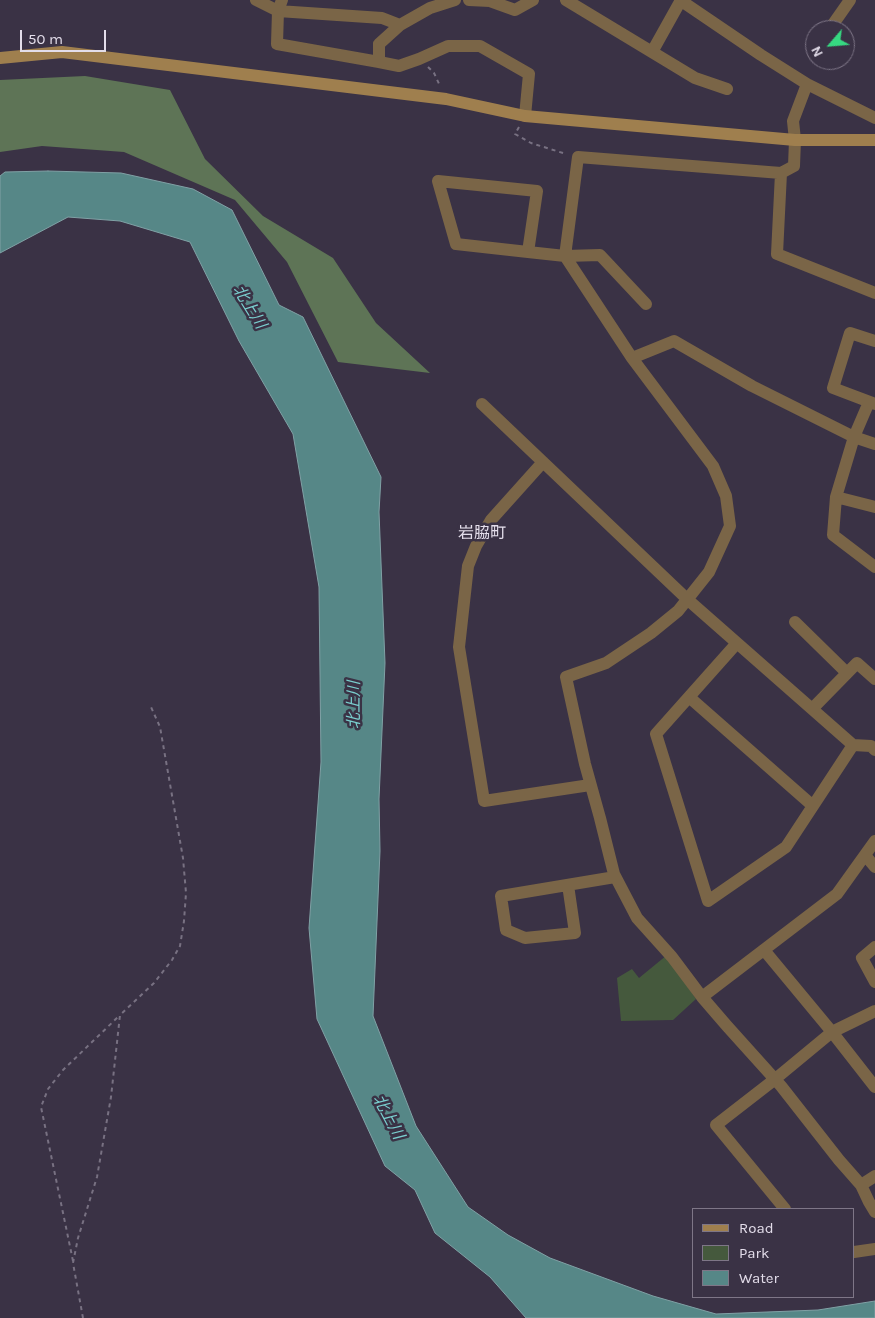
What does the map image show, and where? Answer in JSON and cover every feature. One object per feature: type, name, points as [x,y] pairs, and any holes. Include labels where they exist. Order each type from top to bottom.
[{"type":"street","points":[[256,0],[280,5],[382,18],[400,25]]},
{"type":"street","points":[[379,62],[379,44],[400,25],[430,8],[455,0]]},
{"type":"street","points":[[469,0],[490,1],[515,10],[533,0]]},
{"type":"street","points":[[566,0],[695,78],[727,89]]},
{"type":"street","points":[[652,52],[681,0],[807,84],[875,118]]},
{"type":"street","points":[[836,20],[850,0]]},
{"type":"street","points":[[280,5],[277,44],[399,66],[448,46],[480,46],[529,74],[525,116]]},
{"type":"street","points":[[0,58],[62,52],[446,99],[525,116],[795,140],[875,140]]},
{"type":"street","points":[[807,84],[793,122],[795,140],[794,166],[781,173],[578,157],[565,256],[632,358],[713,466],[726,496],[730,526],[709,572],[678,611],[651,633],[606,663],[566,678],[584,764],[615,877],[636,918],[672,957],[702,998],[781,1086],[861,1185],[875,1212]]},
{"type":"street","points":[[781,173],[777,254],[875,293]]},
{"type":"street","points":[[528,252],[537,191],[438,181],[456,244],[528,252],[565,256],[600,255],[646,304]]},
{"type":"street","points":[[875,341],[850,333],[833,388],[872,403],[854,437],[836,497],[833,535],[875,567]]},
{"type":"street","points":[[632,358],[674,341],[752,386],[854,437],[875,444]]},
{"type":"street","points":[[482,404],[687,599],[854,745],[871,746],[875,750]]},
{"type":"street","points":[[543,462],[491,520],[476,546],[468,566],[459,647],[484,801],[590,785]]},
{"type":"street","points":[[836,497],[875,508]]},
{"type":"street","points":[[795,622],[847,673]]},
{"type":"street","points":[[737,643],[656,734],[708,902],[786,847],[854,745]]},
{"type":"street","points":[[812,709],[857,663],[875,679]]},
{"type":"street","points":[[689,697],[814,806]]},
{"type":"street","points":[[702,998],[837,894],[875,841]]},
{"type":"street","points":[[864,855],[875,867]]},
{"type":"street","points":[[568,885],[575,933],[525,938],[506,930],[501,896],[615,877]]},
{"type":"street","points":[[875,947],[862,958],[875,982]]},
{"type":"street","points":[[764,950],[875,1087]]},
{"type":"street","points":[[784,1208],[716,1125],[832,1032],[875,1011]]},
{"type":"street","points":[[861,1185],[875,1176]]},
{"type":"street","points":[[855,1252],[875,1249]]},
{"type":"path","points":[[419,59],[434,73],[446,99]]},
{"type":"path","points":[[525,116],[515,134],[531,143],[578,157]]},
{"type":"path","points":[[83,1318],[41,1107],[48,1089],[63,1070],[154,983],[172,960],[180,946],[186,893],[183,858],[160,726],[151,707]]},
{"type":"path","points":[[73,1263],[78,1238],[97,1177],[111,1097],[120,1015]]},
{"type":"green space","points":[[667,955],[696,999],[673,1020],[621,1021],[617,978],[632,969],[639,978]]},
{"type":"shaded area","points":[[85,76],[170,90],[205,159],[263,216],[333,258],[376,323],[430,373],[338,362],[287,262],[235,200],[124,152],[42,146],[0,152],[0,80]]},
{"type":"water","name":"北上川","points":[[5,172],[121,173],[193,189],[232,210],[279,305],[303,317],[381,477],[379,512],[385,663],[373,1016],[416,1126],[468,1207],[508,1235],[550,1258],[653,1296],[716,1314],[818,1310],[875,1301],[875,1318],[526,1318],[490,1277],[435,1233],[415,1190],[385,1166],[317,1019],[309,928],[321,762],[319,587],[293,434],[239,341],[190,242],[120,221],[68,217],[0,253],[0,176]]},
{"type":"district","name":"岩脇町","points":[[482,533]]}]
